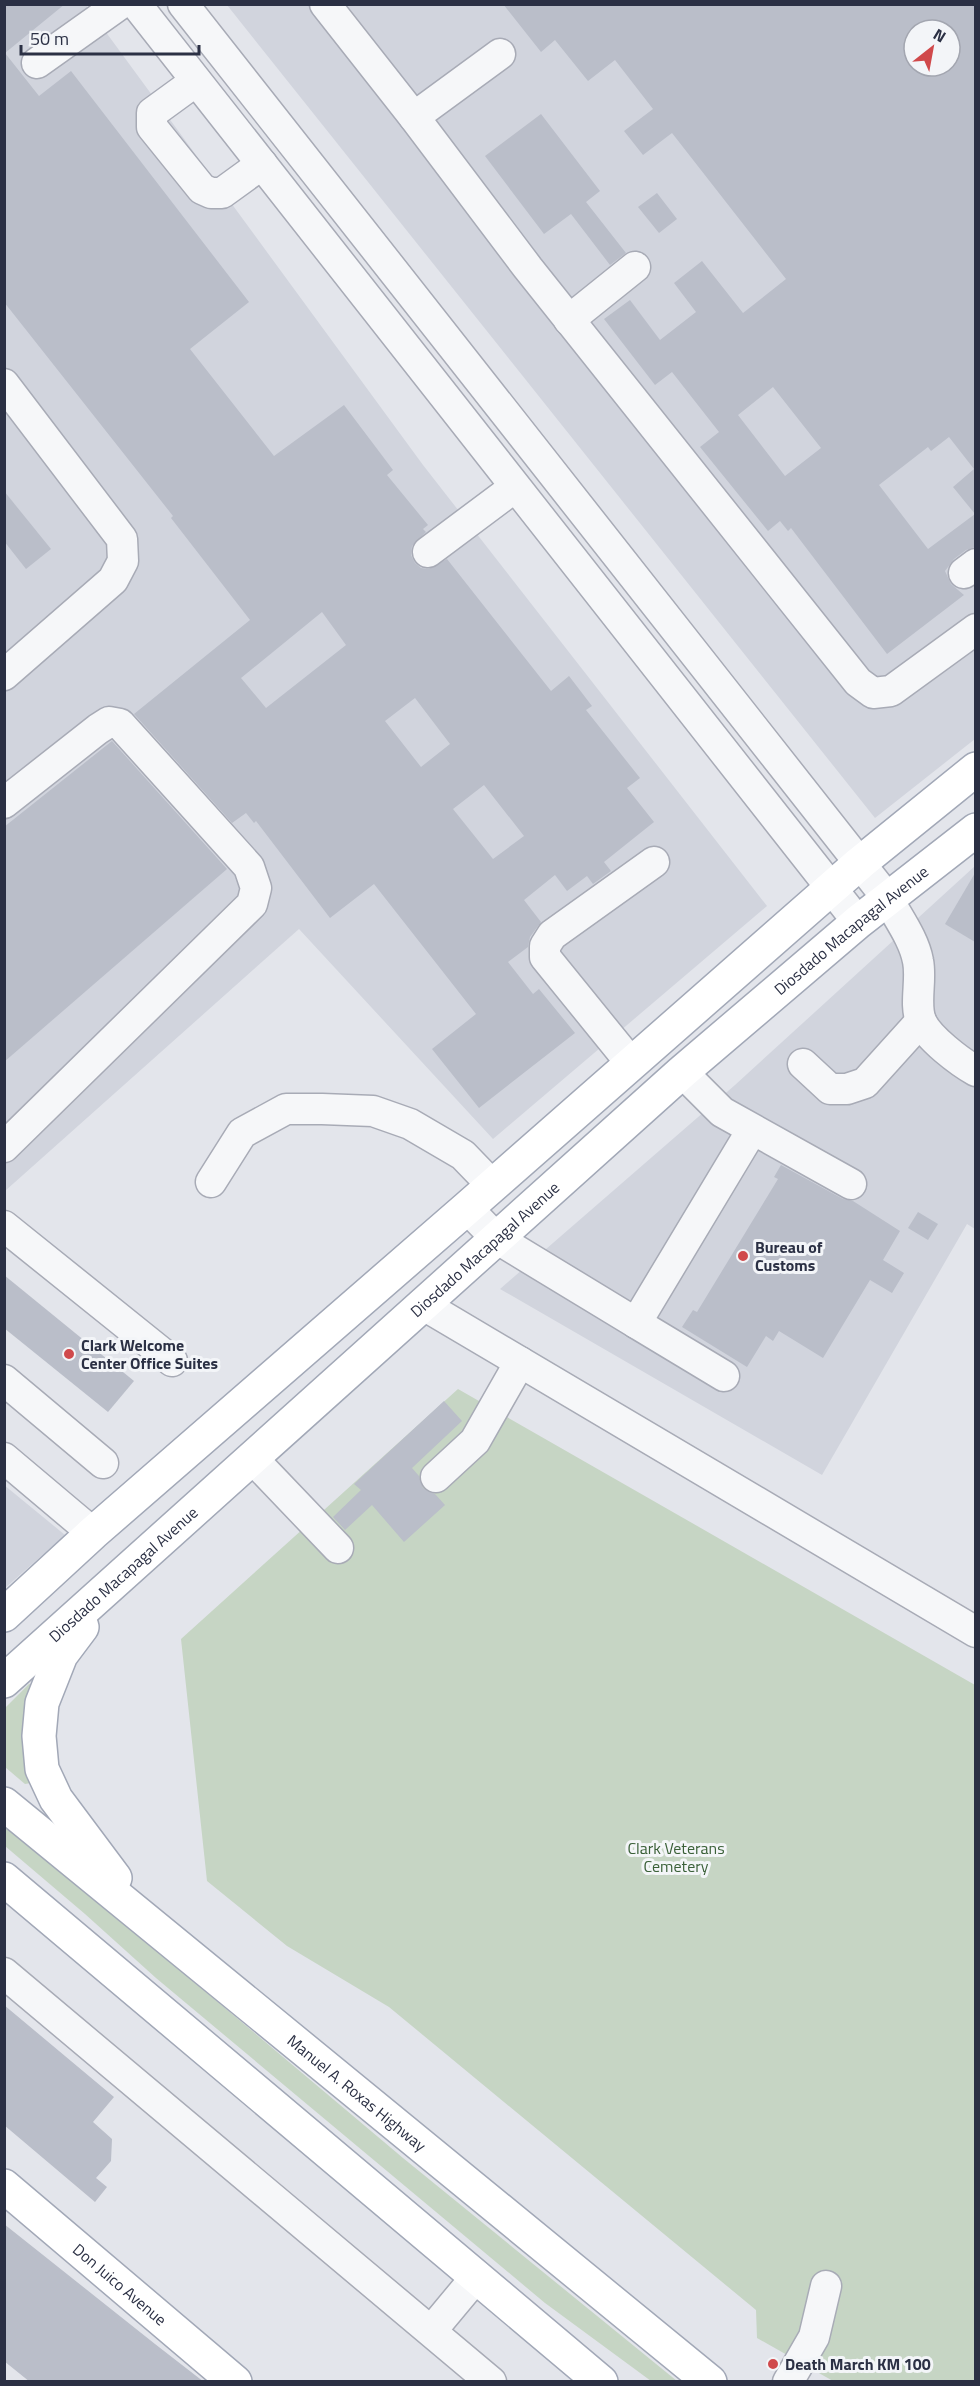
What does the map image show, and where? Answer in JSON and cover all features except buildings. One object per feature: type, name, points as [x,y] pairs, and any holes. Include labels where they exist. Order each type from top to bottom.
[{"type":"main road","points":[[4,1615],[93,1533],[860,862],[975,769]]},
{"type":"main road","name":"Diosdado Macapagal Avenue","points":[[4,1681],[682,1072],[858,922],[975,830]]},
{"type":"main road","points":[[134,1563],[61,1655],[42,1703],[39,1736],[42,1769],[56,1799],[140,1913]]},
{"type":"main road","name":"Manuel A. Roxas Highway","points":[[4,1804],[140,1913],[710,2382]]},
{"type":"main road","points":[[4,1880],[601,2382]]},
{"type":"main road","name":"Don Juico Avenue","points":[[4,2186],[235,2382]]},
{"type":"street","points":[[37,63],[120,4]]},
{"type":"street","points":[[136,4],[858,922]]},
{"type":"street","points":[[183,4],[888,898],[913,945],[918,960],[921,1021],[941,1044],[975,1071]]},
{"type":"street","points":[[325,4],[569,320],[858,682],[873,693],[891,691],[975,629]]},
{"type":"street","points":[[414,117],[500,54]]},
{"type":"street","points":[[196,81],[152,113],[152,127],[202,189],[211,193],[222,193],[262,164]]},
{"type":"street","points":[[569,320],[635,267]]},
{"type":"street","points":[[4,384],[122,539],[123,561],[113,580],[6,670]]},
{"type":"street","points":[[428,552],[515,487]]},
{"type":"street","points":[[4,803],[98,729],[109,722],[120,724],[249,867],[256,888],[252,904],[4,1147]]},
{"type":"street","points":[[631,1063],[545,957],[545,946],[552,935],[654,862]]},
{"type":"street","points":[[802,1064],[830,1089],[847,1089],[865,1083],[921,1021]]},
{"type":"street","points":[[682,1072],[722,1112],[851,1184]]},
{"type":"street","points":[[211,1182],[242,1133],[286,1109],[322,1109],[373,1111],[410,1124],[463,1155],[492,1185]]},
{"type":"street","points":[[636,1323],[752,1130]]},
{"type":"street","points":[[467,1208],[496,1238],[724,1376]]},
{"type":"street","points":[[4,1226],[172,1361]]},
{"type":"street","points":[[422,1304],[975,1632]]},
{"type":"street","points":[[436,1477],[475,1441],[520,1362]]},
{"type":"street","points":[[4,1380],[103,1463]]},
{"type":"street","points":[[4,1458],[93,1533]]},
{"type":"street","points":[[252,1458],[338,1548]]},
{"type":"street","points":[[4,1972],[491,2382]]},
{"type":"street","points":[[432,2331],[477,2276]]},
{"type":"street","points":[[788,2382],[814,2337],[826,2286]]},
{"type":"shaded area","points":[[5,5],[86,5],[423,465],[767,906],[493,1139],[299,929],[5,1191]]},
{"type":"shaded area","points":[[227,5],[975,5],[975,739],[875,818]]},
{"type":"shaded area","name":"Bureau of Customs","points":[[975,866],[975,1229],[967,1224],[822,1475],[500,1289],[735,1085]]},
{"type":"shaded area","points":[[4,1485],[65,1535],[5,1588],[4,1588]]},
{"type":"green space","name":"Clark Veterans Cemetery","points":[[458,1389],[975,1685],[975,2381],[833,2381],[757,2338],[756,2310],[389,2007],[287,1946],[207,1881],[181,1639]]},
{"type":"green space","points":[[29,1684],[33,1684],[31,1783],[25,1784],[5,1767],[5,1708]]},
{"type":"green space","points":[[4,1826],[60,1869],[403,2158],[677,2381],[651,2381],[545,2303],[156,1978],[5,1846]]},
{"type":"place","name":"Bureau of Customs","points":[[743,1256]]},
{"type":"place","name":"Clark Welcome Center Office Suites","points":[[69,1354]]},
{"type":"place","name":"Death March KM 100","points":[[773,2364]]}]
